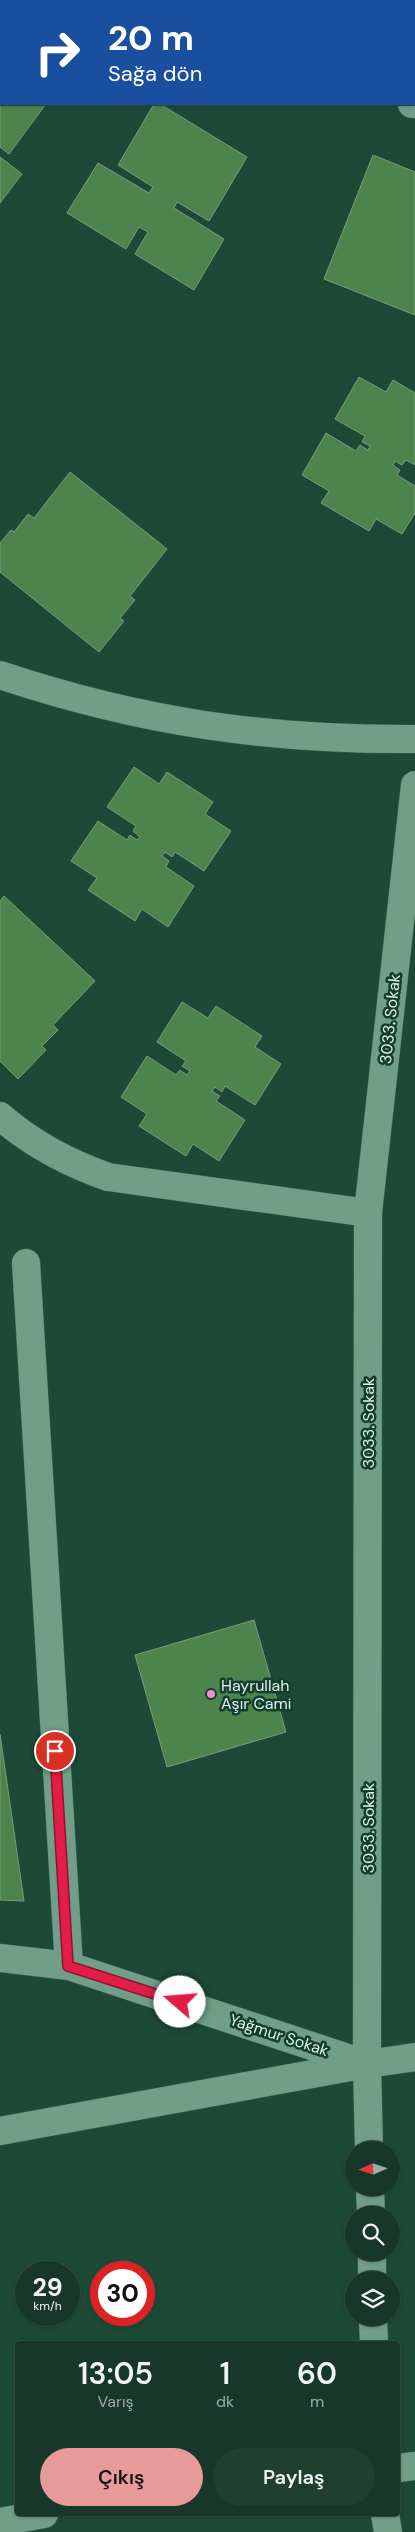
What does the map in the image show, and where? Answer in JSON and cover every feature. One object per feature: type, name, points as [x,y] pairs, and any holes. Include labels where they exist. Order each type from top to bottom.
[{"type":"street","points":[[0,675],[50,692],[122,711],[196,725],[308,737],[415,740]]},
{"type":"street","name":"3033. Sokak","points":[[369,2141],[367,2064],[368,1213],[415,785]]},
{"type":"street","points":[[0,1116],[42,1148],[74,1165],[108,1177],[368,1213]]},
{"type":"street","points":[[26,1263],[68,1966]]},
{"type":"street","name":"Yağmur Sokak","points":[[0,1958],[68,1966],[367,2064],[415,2057]]},
{"type":"street","points":[[0,2131],[367,2064]]},
{"type":"street","points":[[373,2326],[374,2341]]},
{"type":"street","points":[[400,2468],[415,2466]]},
{"type":"street","points":[[0,2522],[33,2516]]},
{"type":"street","points":[[385,2516],[388,2532]]},
{"type":"building","points":[[0,105],[45,105],[9,154],[0,147]]},
{"type":"building","points":[[153,105],[162,105],[247,157],[209,221],[177,202],[174,208],[224,239],[194,290],[135,254],[148,232],[139,227],[126,249],[67,213],[98,163],[149,193],[153,187],[118,165]]},
{"type":"building","points":[[373,155],[415,172],[415,315],[324,279]]},
{"type":"building","points":[[0,157],[22,174],[0,203]]},
{"type":"building","points":[[359,377],[386,392],[393,380],[415,393],[415,465],[406,460],[402,465],[395,461],[393,465],[400,470],[397,475],[415,486],[415,513],[402,534],[376,519],[369,531],[321,503],[329,491],[302,475],[326,433],[356,451],[360,445],[368,450],[370,446],[362,442],[365,436],[335,419]]},
{"type":"building","points":[[70,472],[167,549],[130,596],[135,600],[120,618],[124,621],[99,652],[0,572],[0,543],[11,530],[14,532],[28,514],[34,518]]},
{"type":"building","points":[[134,767],[159,784],[167,772],[213,802],[205,814],[231,831],[204,871],[175,852],[172,857],[165,852],[162,856],[169,861],[166,867],[194,886],[168,927],[142,909],[135,921],[88,890],[97,878],[71,861],[98,821],[127,840],[130,835],[137,840],[140,837],[133,831],[136,826],[107,807]]},
{"type":"building","points":[[4,896],[95,981],[53,1025],[58,1030],[42,1046],[46,1050],[18,1079],[0,1061],[0,901]]},
{"type":"building","points":[[182,1002],[208,1018],[216,1006],[262,1036],[255,1047],[281,1064],[255,1105],[225,1086],[222,1092],[215,1087],[212,1091],[220,1096],[216,1101],[245,1120],[219,1161],[193,1144],[186,1156],[139,1126],[147,1114],[121,1097],[147,1056],[176,1075],[180,1070],[187,1075],[190,1071],[182,1066],[186,1061],[157,1042]]},
{"type":"building","name":"Hayrullah Aşır Cami","points":[[254,1620],[286,1732],[167,1767],[135,1655]]},
{"type":"building","points":[[0,1734],[24,1901],[0,1900]]},
{"type":"place","name":"Hayrullah Aşır Cami","points":[[211,1694]]},
{"type":"route","points":[[55,1751],[68,1966],[180,2002]]}]
